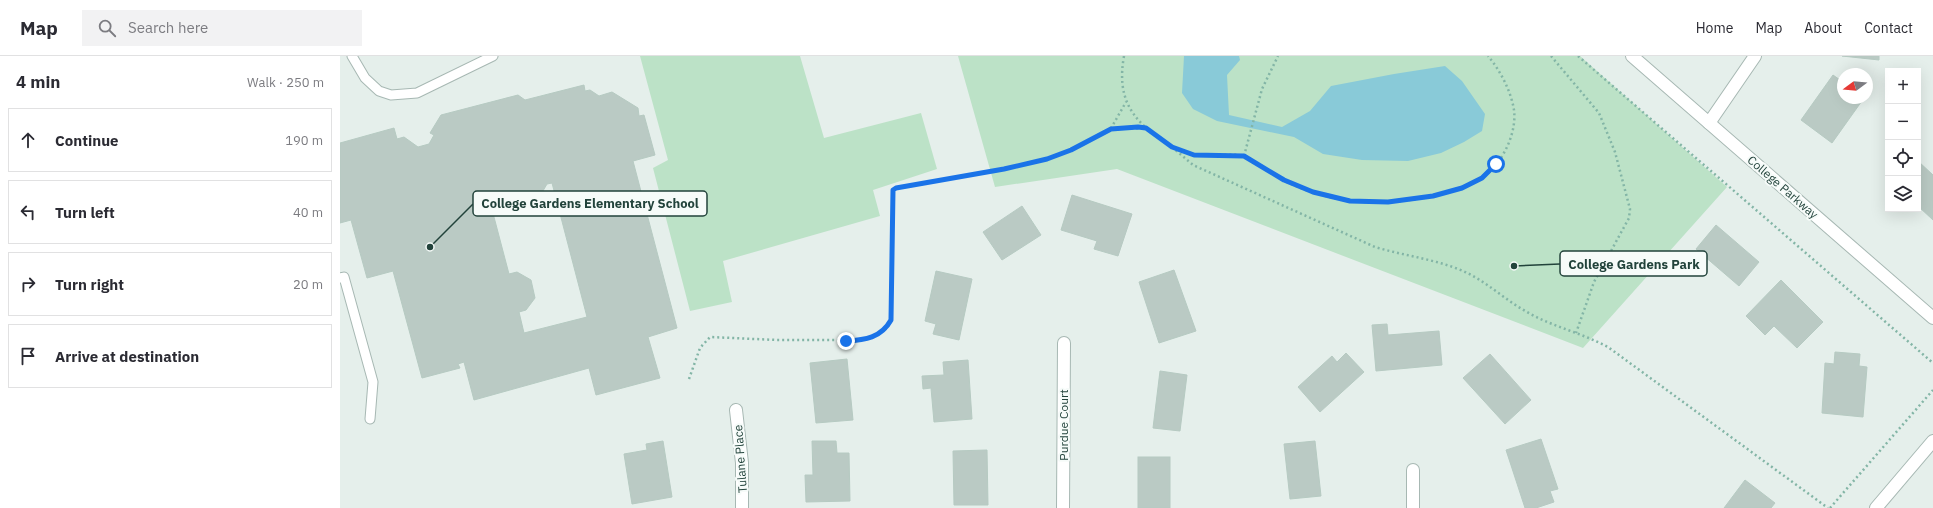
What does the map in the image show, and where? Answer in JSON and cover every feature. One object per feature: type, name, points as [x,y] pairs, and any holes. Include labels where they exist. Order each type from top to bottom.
[{"type":"street","name":"College Parkway","points":[[1632,56],[1933,318]]},
{"type":"street","points":[[1709,123],[1755,56]]},
{"type":"street","name":"Purdue Court","points":[[1063,508],[1064,343]]},
{"type":"street","name":"Tulane Place","points":[[736,410],[742,463],[742,508]]},
{"type":"street","points":[[1876,508],[1933,441]]},
{"type":"street","points":[[1413,470],[1413,508]]},
{"type":"lane","points":[[352,56],[365,78],[379,91],[391,95],[417,93],[493,56]]},
{"type":"lane","points":[[340,278],[344,278],[373,382],[370,418]]},
{"type":"path","points":[[1124,56],[1122,85],[1126,102],[1138,122],[1172,147],[1193,166],[1375,247],[1397,254],[1436,261],[1465,272],[1525,312],[1546,323],[1589,337],[1608,346],[1829,508],[1933,390]]},
{"type":"path","points":[[1244,156],[1262,89],[1278,56]]},
{"type":"path","points":[[1172,147],[1194,155],[1244,156],[1284,180],[1313,192],[1350,201],[1388,202],[1411,200],[1462,188],[1482,178],[1496,164],[1506,148],[1512,132],[1514,110],[1509,94],[1498,68],[1488,56]]},
{"type":"path","points":[[1551,56],[1599,113],[1615,152],[1630,209],[1629,218],[1594,282],[1576,333]]},
{"type":"path","points":[[1578,56],[1933,363]]},
{"type":"path","points":[[1111,129],[1126,102]]},
{"type":"path","points":[[689,379],[700,348],[710,337],[846,341],[871,338],[887,328],[891,320],[893,190],[896,188],[1004,169],[1047,159],[1071,150],[1111,129],[1146,128]]},
{"type":"green space","points":[[640,56],[800,56],[824,138],[921,113],[937,169],[873,190],[880,216],[723,261],[732,302],[690,311],[653,168],[668,160]]},
{"type":"green space","points":[[958,56],[1580,56],[1727,187],[1583,348],[1117,169],[995,187]]},
{"type":"water","points":[[1184,56],[1239,56],[1240,60],[1227,75],[1229,115],[1282,127],[1310,111],[1331,86],[1445,66],[1462,81],[1485,114],[1482,131],[1441,153],[1408,161],[1362,160],[1323,154],[1294,137],[1217,121],[1193,109],[1182,93]]},
{"type":"building","points":[[1842,56],[1879,56],[1879,60]]},
{"type":"building","points":[[1833,75],[1837,78],[1837,104],[1860,104],[1832,143],[1801,120]]},
{"type":"building","points":[[584,85],[585,91],[590,90],[599,96],[612,92],[638,108],[639,116],[644,115],[655,155],[633,161],[677,328],[648,337],[660,378],[596,395],[589,368],[474,400],[464,362],[458,364],[460,368],[422,378],[393,271],[367,278],[351,220],[340,223],[340,143],[394,128],[397,139],[404,137],[418,147],[429,144],[434,135],[430,133],[441,115],[518,95],[525,100]],"holes":[[[552,183],[587,317],[524,333],[519,312],[526,310],[535,298],[531,280],[517,272],[509,274],[489,198],[495,196],[507,204],[540,196],[547,184]]]},
{"type":"building","points":[[1921,164],[1933,175],[1933,220],[1921,209]]},
{"type":"building","points":[[1072,195],[1132,214],[1118,256],[1094,249],[1097,241],[1061,230]]},
{"type":"building","points":[[1022,206],[1041,235],[1002,260],[983,232]]},
{"type":"building","points":[[1716,225],[1759,262],[1739,286],[1696,249]]},
{"type":"building","points":[[1174,270],[1196,331],[1159,343],[1139,282]]},
{"type":"building","points":[[936,271],[972,279],[959,340],[933,334],[936,324],[925,321]]},
{"type":"building","points":[[1781,280],[1823,322],[1797,348],[1774,326],[1765,335],[1746,316]]},
{"type":"building","points":[[1387,324],[1388,335],[1439,331],[1442,365],[1376,371],[1372,325]]},
{"type":"building","points":[[1835,352],[1860,354],[1859,366],[1867,367],[1863,417],[1822,413],[1825,363],[1834,364]]},
{"type":"building","points":[[1346,353],[1364,372],[1320,412],[1298,387],[1332,356],[1337,362]]},
{"type":"building","points":[[1490,354],[1531,400],[1505,424],[1463,378]]},
{"type":"building","points":[[847,359],[853,420],[816,423],[810,363]]},
{"type":"building","points":[[968,360],[972,419],[934,422],[931,388],[923,389],[922,376],[944,375],[943,362]]},
{"type":"building","points":[[1160,371],[1187,375],[1180,431],[1153,428]]},
{"type":"building","points":[[1541,439],[1558,489],[1550,491],[1554,502],[1536,508],[1525,508],[1506,450]]},
{"type":"building","points":[[663,441],[672,497],[632,504],[624,454],[647,450],[646,444]]},
{"type":"building","points":[[812,441],[836,441],[837,453],[849,453],[850,501],[806,502],[805,475],[813,475]]},
{"type":"building","points":[[1315,441],[1321,496],[1290,499],[1284,444]]},
{"type":"building","points":[[987,450],[988,505],[954,505],[953,451]]},
{"type":"building","points":[[1138,457],[1170,457],[1170,508],[1138,508]]},
{"type":"building","points":[[1745,480],[1775,503],[1771,508],[1724,508]]},
{"type":"place","name":"College Gardens Elementary School","points":[[430,247]]},
{"type":"place","name":"College Gardens Park","points":[[1514,266]]},
{"type":"route","points":[[846,341],[871,338],[887,328],[891,320],[893,190],[896,188],[1004,169],[1047,159],[1071,150],[1111,129],[1138,127],[1146,128],[1152,134],[1172,147],[1194,155],[1244,156],[1284,180],[1313,192],[1350,201],[1388,202],[1433,196],[1462,188],[1482,178],[1496,164]]}]
